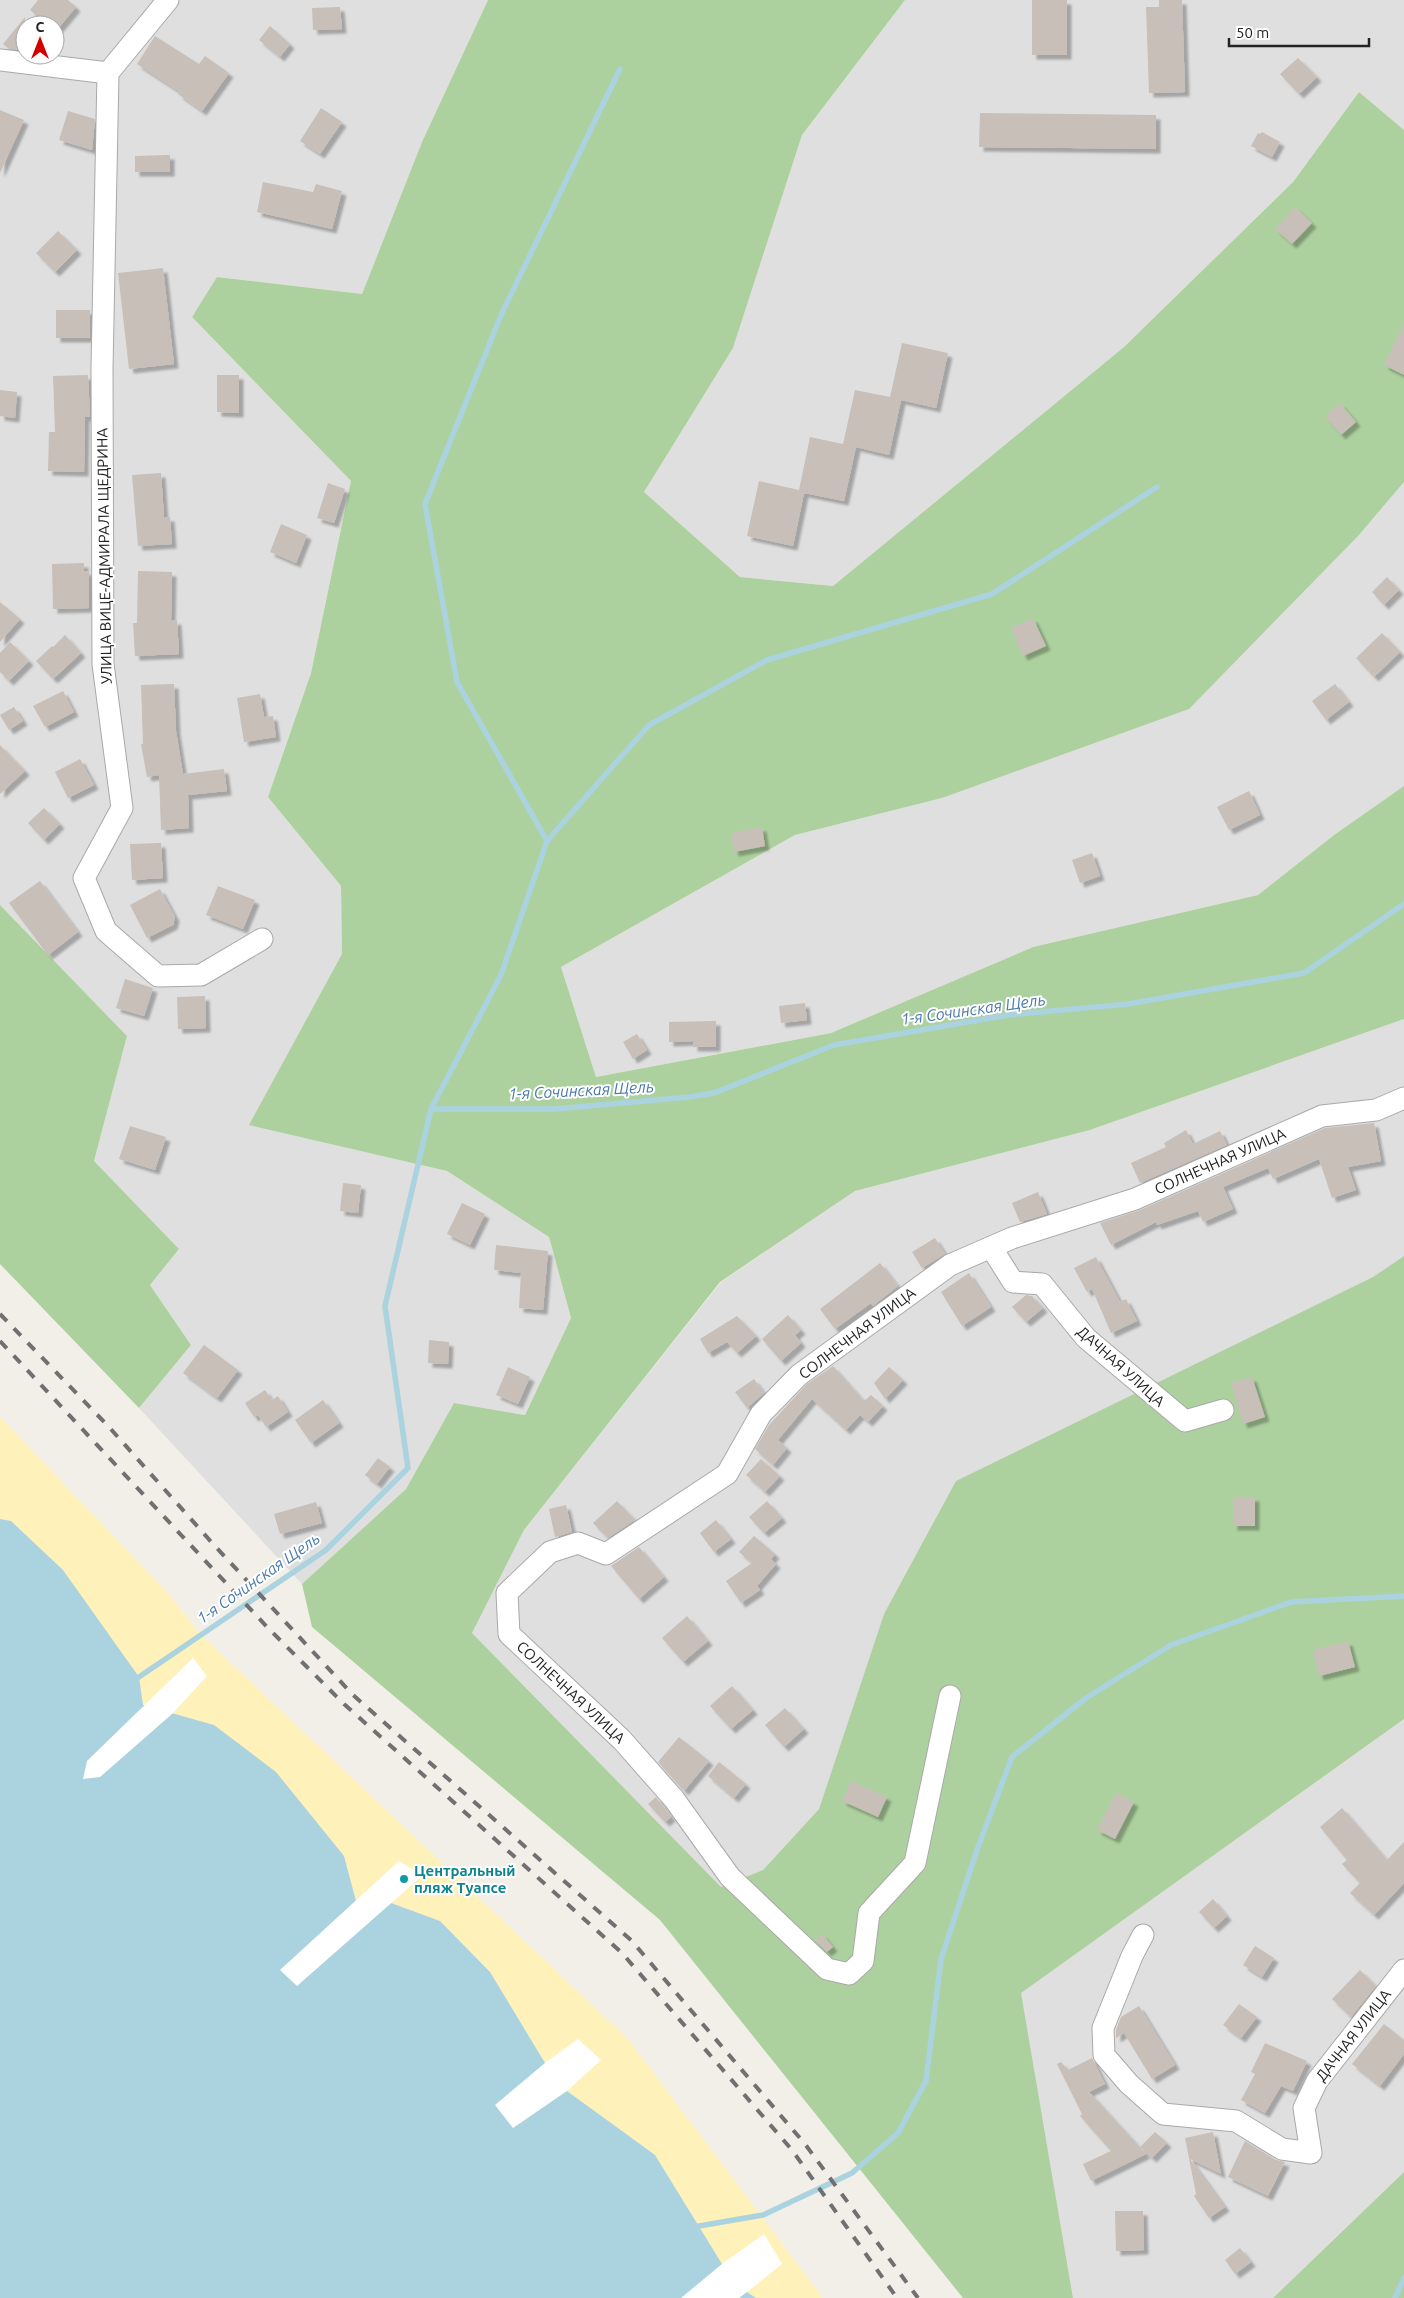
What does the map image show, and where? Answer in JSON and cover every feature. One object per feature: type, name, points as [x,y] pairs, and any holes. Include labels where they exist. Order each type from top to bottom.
[{"type":"street","points":[[0,60],[108,73],[168,0]]},
{"type":"street","name":"УЛИЦА ВИЦЕ-АДМИРАЛА ЩЕДРИНА","points":[[108,73],[102,368],[103,664],[122,808],[84,878],[106,930],[158,976],[201,975],[262,939]]},
{"type":"street","name":"СОЛНЕЧНАЯ УЛИЦА","points":[[950,1696],[915,1863],[869,1912],[863,1961],[849,1974],[827,1969],[730,1877],[674,1799],[622,1740],[509,1634],[507,1593],[550,1552],[578,1544],[606,1554],[727,1474],[761,1414],[799,1375],[950,1265],[1012,1238],[1135,1199],[1322,1116],[1376,1110],[1404,1098]]},
{"type":"street","name":"ДАЧНАЯ УЛИЦА","points":[[991,1247],[1013,1282],[1042,1284],[1086,1338],[1184,1421],[1223,1410]]},
{"type":"street","name":"ДАЧНАЯ УЛИЦА","points":[[1143,1935],[1132,1956],[1103,2028],[1104,2054],[1129,2084],[1162,2114],[1236,2121],[1282,2149],[1311,2153],[1304,2108],[1316,2081],[1404,1970]]},
{"type":"shaded area","points":[[0,0],[488,0],[422,142],[362,294],[218,277],[192,317],[351,481],[311,673],[268,797],[341,886],[342,955],[250,1124],[447,1171],[549,1237],[571,1318],[525,1415],[454,1403],[406,1489],[302,1584],[139,1408],[191,1345],[150,1285],[179,1249],[94,1161],[127,1036],[0,905]]},
{"type":"shaded area","points":[[905,0],[1404,0],[1404,130],[1359,92],[1293,182],[1124,347],[833,586],[740,577],[644,492],[733,348],[802,135]]},
{"type":"shaded area","points":[[1404,482],[1404,786],[1334,835],[1258,895],[1033,947],[831,1033],[596,1077],[561,967],[795,835],[942,798],[1359,535]]},
{"type":"shaded area","points":[[1404,1019],[1404,1256],[884,1614],[819,1809],[763,1870],[721,1888],[472,1633],[524,1530],[721,1282],[855,1191],[1090,1130]]},
{"type":"shaded area","points":[[1404,1719],[1404,2172],[1273,2298],[1073,2298],[1020,1993]]},
{"type":"green space","points":[[488,0],[905,0],[802,135],[733,348],[644,492],[740,577],[833,586],[1124,347],[1293,182],[1359,92],[1404,130],[1404,482],[1359,535],[1189,709],[942,798],[795,835],[561,967],[596,1077],[831,1033],[1033,947],[1258,895],[1334,835],[1404,786],[1404,1019],[1090,1130],[855,1191],[720,1282],[524,1530],[472,1633],[721,1887],[763,1870],[819,1809],[884,1614],[956,1481],[1373,1277],[1404,1256],[1404,1719],[1021,1993],[1073,2298],[963,2298],[660,1920],[312,1627],[302,1584],[406,1489],[454,1403],[525,1415],[571,1318],[549,1237],[447,1171],[249,1125],[342,954],[341,886],[268,797],[311,673],[351,481],[192,317],[217,277],[362,294],[422,142]]},
{"type":"green space","points":[[0,905],[127,1036],[94,1161],[179,1249],[150,1285],[191,1345],[139,1408],[0,1264]]},
{"type":"green space","points":[[1404,2172],[1404,2298],[1273,2298]]},
{"type":"sand","name":"Центральный пляж Туапсе","points":[[0,1417],[166,1591],[202,1636],[628,2039],[823,2298],[756,2298],[747,2292],[722,2264],[655,2155],[567,2091],[545,2063],[490,1972],[440,1921],[391,1903],[356,1901],[344,1856],[143,1705],[139,1677],[11,1521],[0,1519]]},
{"type":"water","points":[[0,1519],[11,1521],[63,1570],[139,1677],[143,1705],[214,1725],[276,1772],[344,1856],[356,1901],[391,1903],[440,1921],[490,1972],[545,2063],[567,2091],[655,2155],[722,2264],[747,2292],[756,2298],[0,2298]]},
{"type":"pier","points":[[193,1658],[207,1676],[172,1714],[100,1777],[83,1779],[87,1761]]},
{"type":"pier","points":[[399,1861],[422,1876],[297,1986],[280,1970]]},
{"type":"pier","points":[[578,2039],[601,2060],[567,2091],[513,2128],[495,2105],[545,2063]]},
{"type":"pier","points":[[764,2234],[782,2264],[747,2292],[739,2298],[681,2298],[722,2264]]},
{"type":"building","points":[[38,0],[68,0],[76,7],[65,20],[65,15],[36,15],[30,10]]},
{"type":"building","points":[[1032,0],[1067,0],[1067,55],[1032,55]]},
{"type":"building","points":[[1159,0],[1182,0],[1185,92],[1149,93],[1146,7],[1159,7]]},
{"type":"building","points":[[340,7],[342,29],[313,30],[312,8]]},
{"type":"building","points":[[270,26],[290,44],[280,57],[259,40]]},
{"type":"building","points":[[15,29],[15,49],[9,49],[3,44]]},
{"type":"building","points":[[155,36],[199,64],[205,56],[229,73],[202,111],[178,94],[180,92],[137,64]]},
{"type":"building","points":[[1298,58],[1317,77],[1299,94],[1280,74]]},
{"type":"building","points":[[321,108],[342,122],[320,154],[300,141]]},
{"type":"building","points":[[0,110],[24,120],[0,173]]},
{"type":"building","points":[[68,111],[95,119],[92,150],[59,140]]},
{"type":"building","points":[[980,113],[1156,115],[1156,149],[979,147]]},
{"type":"building","points":[[1262,132],[1280,142],[1272,157],[1251,146],[1258,133]]},
{"type":"building","points":[[170,155],[170,172],[135,172],[135,156]]},
{"type":"building","points":[[263,182],[313,192],[316,184],[342,191],[332,229],[257,212]]},
{"type":"building","points":[[1295,207],[1312,223],[1292,244],[1275,229]]},
{"type":"building","points":[[58,231],[77,250],[55,272],[36,253]]},
{"type":"building","points":[[163,268],[174,364],[129,369],[118,273]]},
{"type":"building","points":[[56,310],[90,310],[90,338],[56,338]]},
{"type":"building","points":[[1404,323],[1404,375],[1384,365]]},
{"type":"building","points":[[902,343],[948,353],[936,408],[901,400],[889,455],[856,447],[844,501],[804,493],[793,546],[747,536],[759,481],[799,490],[810,437],[843,444],[855,390],[890,397]]},
{"type":"building","points":[[88,375],[90,417],[85,417],[84,472],[48,471],[49,432],[55,432],[53,376]]},
{"type":"building","points":[[217,375],[239,375],[239,413],[217,412]]},
{"type":"building","points":[[0,390],[17,392],[15,418],[0,416]]},
{"type":"building","points":[[1340,403],[1356,422],[1341,435],[1325,416]]},
{"type":"building","points":[[161,473],[164,517],[170,517],[172,544],[138,546],[132,475]]},
{"type":"building","points":[[328,483],[345,489],[334,523],[317,518]]},
{"type":"building","points":[[281,524],[307,535],[296,563],[270,552]]},
{"type":"building","points":[[84,563],[84,571],[89,571],[89,608],[53,609],[52,564]]},
{"type":"building","points":[[138,571],[172,572],[171,621],[177,620],[179,654],[135,656],[133,623],[137,623]]},
{"type":"building","points":[[1387,577],[1399,590],[1384,605],[1372,592]]},
{"type":"building","points":[[0,602],[20,619],[0,642]]},
{"type":"building","points":[[1033,618],[1046,646],[1023,656],[1011,628]]},
{"type":"building","points":[[1382,633],[1400,652],[1374,677],[1356,658]]},
{"type":"building","points":[[65,635],[81,653],[53,679],[36,661]]},
{"type":"building","points":[[10,642],[29,661],[9,681],[0,672],[0,653]]},
{"type":"building","points":[[174,684],[176,731],[183,774],[224,769],[227,791],[188,795],[189,828],[161,830],[159,775],[147,777],[141,744],[143,744],[141,685]]},
{"type":"building","points":[[1335,684],[1349,702],[1326,720],[1312,701]]},
{"type":"building","points":[[63,691],[74,712],[45,727],[33,706]]},
{"type":"building","points":[[260,694],[264,717],[273,716],[276,737],[244,742],[237,698]]},
{"type":"building","points":[[14,707],[23,721],[9,730],[0,715]]},
{"type":"building","points":[[0,745],[25,771],[0,794]]},
{"type":"building","points":[[80,759],[94,785],[68,798],[55,772]]},
{"type":"building","points":[[1249,791],[1260,815],[1229,830],[1217,807]]},
{"type":"building","points":[[44,808],[60,824],[44,840],[28,823]]},
{"type":"building","points":[[762,827],[765,846],[734,852],[731,833]]},
{"type":"building","points":[[161,843],[163,878],[132,880],[130,844]]},
{"type":"building","points":[[1092,853],[1100,876],[1080,883],[1072,860]]},
{"type":"building","points":[[40,881],[78,932],[48,955],[9,903]]},
{"type":"building","points":[[218,886],[255,900],[243,929],[206,915]]},
{"type":"building","points":[[160,889],[175,917],[173,925],[147,938],[130,905]]},
{"type":"building","points":[[125,979],[153,988],[144,1016],[116,1008]]},
{"type":"building","points":[[205,996],[206,1028],[178,1029],[177,997]]},
{"type":"building","points":[[805,1003],[807,1020],[781,1023],[779,1006]]},
{"type":"building","points":[[716,1021],[716,1047],[693,1047],[693,1041],[669,1042],[669,1022]]},
{"type":"building","points":[[637,1034],[647,1050],[633,1059],[623,1042]]},
{"type":"building","points":[[1374,1123],[1381,1161],[1348,1167],[1356,1190],[1332,1198],[1319,1159],[1273,1179],[1268,1168],[1223,1187],[1233,1209],[1203,1222],[1198,1211],[1157,1225],[1156,1222],[1111,1245],[1100,1223],[1140,1210],[1325,1128]]},
{"type":"building","points":[[130,1126],[166,1137],[155,1170],[119,1159]]},
{"type":"building","points":[[1186,1130],[1193,1144],[1220,1131],[1227,1145],[1140,1183],[1131,1163],[1166,1147],[1164,1143]]},
{"type":"building","points":[[343,1183],[361,1185],[358,1213],[340,1211]]},
{"type":"building","points":[[1038,1192],[1047,1214],[1020,1222],[1012,1203]]},
{"type":"building","points":[[462,1203],[485,1214],[470,1245],[447,1234]]},
{"type":"building","points":[[935,1238],[945,1254],[922,1268],[912,1252]]},
{"type":"building","points":[[496,1245],[548,1251],[543,1310],[519,1308],[521,1273],[494,1270]]},
{"type":"building","points":[[1096,1257],[1120,1302],[1126,1299],[1137,1321],[1111,1333],[1092,1289],[1087,1292],[1074,1268]]},
{"type":"building","points":[[880,1263],[898,1286],[873,1306],[871,1303],[835,1329],[820,1309]]},
{"type":"building","points":[[969,1273],[991,1307],[962,1326],[941,1292]]},
{"type":"building","points":[[1026,1295],[1032,1296],[1043,1308],[1026,1322],[1012,1307]]},
{"type":"building","points":[[788,1315],[801,1330],[795,1335],[801,1343],[781,1361],[762,1339]]},
{"type":"building","points":[[737,1316],[756,1336],[737,1353],[727,1342],[708,1353],[700,1339]]},
{"type":"building","points":[[429,1340],[449,1342],[448,1364],[428,1363]]},
{"type":"building","points":[[204,1345],[238,1370],[217,1398],[183,1373]]},
{"type":"building","points":[[833,1366],[864,1401],[871,1395],[883,1406],[868,1422],[860,1415],[846,1430],[812,1399],[778,1440],[787,1448],[773,1465],[755,1449],[769,1425],[807,1384]]},
{"type":"building","points":[[508,1367],[530,1377],[518,1404],[496,1395]]},
{"type":"building","points":[[889,1367],[903,1380],[885,1399],[874,1383]]},
{"type":"building","points":[[1252,1377],[1265,1417],[1243,1424],[1231,1383]]},
{"type":"building","points":[[754,1379],[764,1393],[747,1408],[735,1392]]},
{"type":"building","points":[[265,1390],[272,1400],[278,1396],[288,1412],[266,1427],[258,1415],[254,1417],[245,1403]]},
{"type":"building","points":[[323,1400],[339,1423],[311,1443],[295,1420]]},
{"type":"building","points":[[378,1458],[390,1467],[377,1484],[365,1475]]},
{"type":"building","points":[[761,1459],[780,1476],[765,1492],[746,1475]]},
{"type":"building","points":[[1233,1497],[1255,1497],[1255,1526],[1233,1526]]},
{"type":"building","points":[[617,1501],[635,1520],[608,1538],[593,1523]]},
{"type":"building","points":[[767,1501],[782,1518],[764,1533],[749,1517]]},
{"type":"building","points":[[316,1502],[322,1523],[280,1534],[274,1514]]},
{"type":"building","points":[[566,1505],[572,1532],[555,1537],[549,1509]]},
{"type":"building","points":[[716,1520],[731,1539],[714,1552],[700,1533]]},
{"type":"building","points":[[754,1536],[775,1554],[771,1559],[776,1564],[757,1586],[760,1590],[741,1603],[726,1581],[752,1563],[739,1552]]},
{"type":"building","points":[[639,1547],[664,1577],[639,1599],[611,1566]]},
{"type":"building","points":[[687,1616],[708,1641],[683,1662],[662,1638]]},
{"type":"building","points":[[1348,1641],[1355,1667],[1319,1676],[1313,1650]]},
{"type":"building","points":[[732,1686],[753,1710],[731,1729],[710,1706]]},
{"type":"building","points":[[785,1708],[804,1729],[784,1747],[765,1725]]},
{"type":"building","points":[[679,1737],[709,1761],[684,1791],[658,1762]]},
{"type":"building","points":[[719,1762],[746,1784],[734,1798],[708,1776]]},
{"type":"building","points":[[851,1781],[887,1797],[878,1817],[842,1801]]},
{"type":"building","points":[[1116,1793],[1134,1802],[1115,1839],[1097,1830]]},
{"type":"building","points":[[656,1797],[671,1817],[665,1822],[648,1804]]},
{"type":"building","points":[[1342,1808],[1387,1860],[1404,1842],[1404,1883],[1374,1915],[1350,1893],[1360,1883],[1342,1864],[1347,1860],[1320,1827]]},
{"type":"building","points":[[1213,1899],[1227,1916],[1214,1928],[1199,1912]]},
{"type":"building","points":[[822,1934],[833,1947],[827,1952],[815,1940]]},
{"type":"building","points":[[1255,1946],[1274,1958],[1262,1977],[1243,1965]]},
{"type":"building","points":[[1360,1970],[1376,1986],[1351,2017],[1332,1999]]},
{"type":"building","points":[[1239,2004],[1257,2017],[1241,2038],[1223,2025]]},
{"type":"building","points":[[1139,2006],[1175,2065],[1152,2079],[1124,2033],[1116,2038],[1116,2030],[1121,2017]]},
{"type":"building","points":[[1384,2024],[1404,2040],[1404,2054],[1380,2086],[1352,2064]]},
{"type":"building","points":[[1265,2043],[1307,2061],[1293,2091],[1281,2086],[1265,2113],[1241,2100],[1255,2074],[1251,2072]]},
{"type":"building","points":[[1092,2058],[1105,2084],[1089,2092],[1146,2154],[1091,2181],[1083,2164],[1111,2151],[1080,2116],[1082,2114],[1057,2064],[1061,2062],[1068,2070]]},
{"type":"building","points":[[1155,2132],[1167,2143],[1152,2158],[1140,2147]]},
{"type":"building","points":[[1213,2132],[1221,2174],[1190,2159],[1225,2207],[1209,2218],[1194,2196],[1196,2194],[1185,2138]]},
{"type":"building","points":[[1245,2141],[1276,2160],[1285,2162],[1268,2196],[1228,2177]]},
{"type":"building","points":[[1115,2211],[1143,2211],[1144,2250],[1116,2251]]},
{"type":"building","points":[[1240,2248],[1251,2262],[1235,2274],[1225,2260]]},
{"type":"waterway","points":[[431,1109],[501,975],[547,841],[457,682],[425,504],[501,315],[620,69]]},
{"type":"waterway","points":[[547,841],[649,725],[767,660],[992,594],[1157,487]]},
{"type":"waterway","name":"1-я Сочинская Щель","points":[[139,1677],[326,1550],[408,1468],[385,1306],[431,1109],[555,1109],[689,1097],[714,1093],[834,1045],[1008,1015],[1128,1004],[1304,973],[1404,904]]},
{"type":"waterway","points":[[699,2226],[763,2215],[852,2173],[898,2133],[926,2081],[941,1959],[977,1850],[1012,1757],[1086,1698],[1171,1645],[1291,1602],[1404,1596]]},
{"type":"waterway","points":[[1395,2298],[1404,2278]]},
{"type":"railway","points":[[0,1314],[109,1427],[214,1545],[353,1695],[631,1940],[805,2144],[918,2298]]},
{"type":"railway","points":[[0,1341],[268,1628],[344,1704],[622,1953],[792,2150],[897,2298]]},
{"type":"place","name":"Центральный пляж Туапсе","points":[[404,1879]]}]
